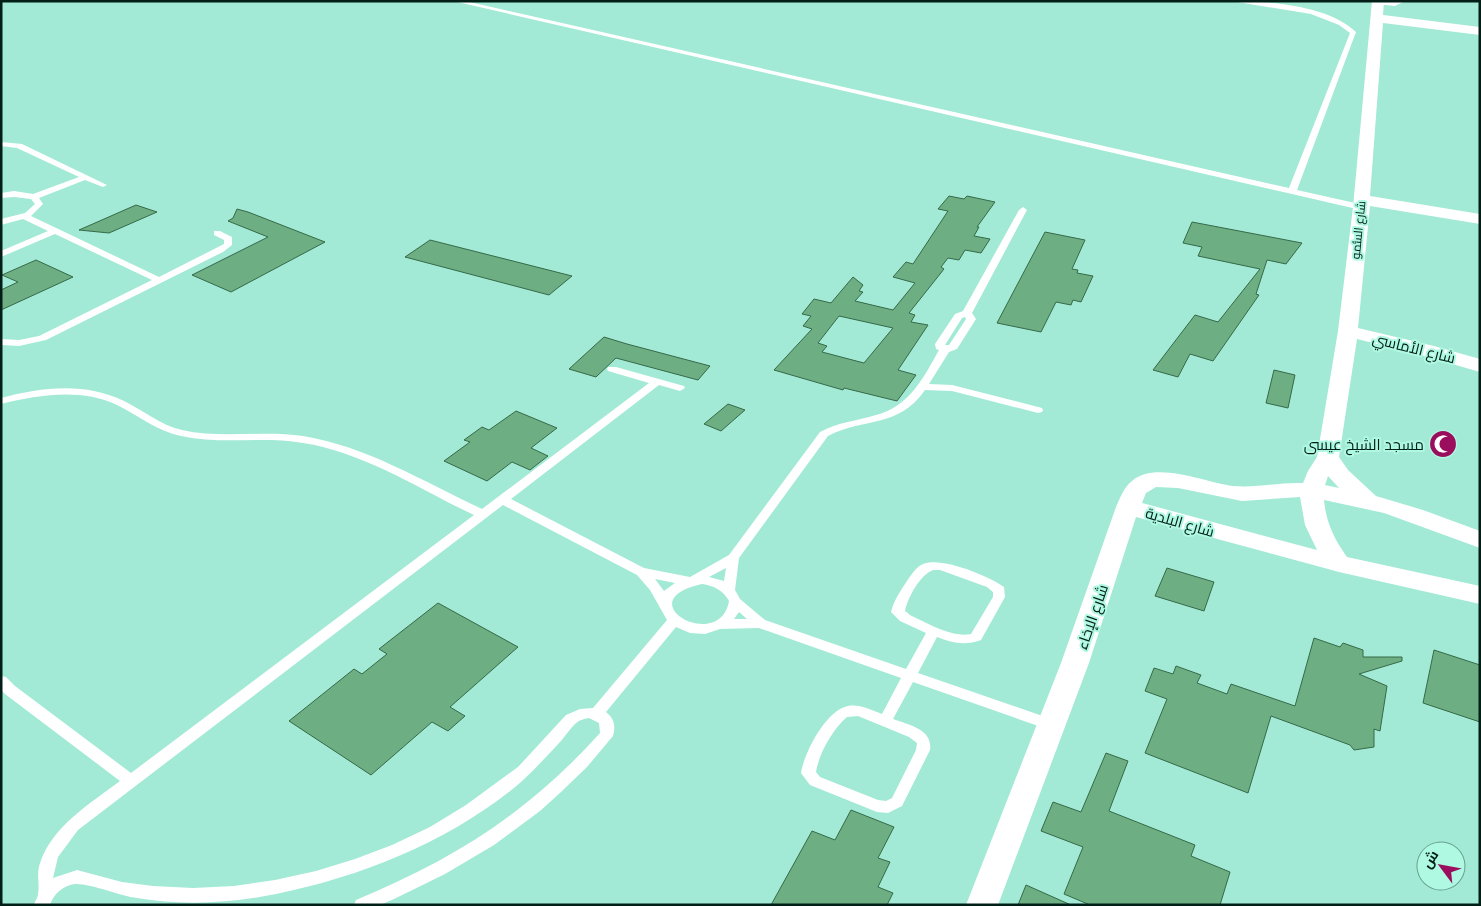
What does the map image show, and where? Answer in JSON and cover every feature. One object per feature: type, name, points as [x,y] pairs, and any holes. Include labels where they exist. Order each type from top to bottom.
[{"type":"street","points":[[1377,7],[1480,31]]},
{"type":"street","name":"شارع السُّمو","points":[[1339,564],[1325,545],[1316,526],[1313,514],[1313,492],[1317,473],[1328,457],[1348,331],[1361,204],[1377,7]]},
{"type":"street","points":[[1361,204],[1480,219]]},
{"type":"street","name":"شارع الأماسي","points":[[1348,331],[1427,350],[1480,366]]},
{"type":"street","points":[[1328,457],[1343,480],[1369,502]]},
{"type":"street","name":"شارع البلدية","points":[[1480,540],[1424,518],[1369,502],[1313,492],[1289,490],[1264,494],[1234,493],[1170,480],[1155,479],[1140,484],[1128,507],[1339,564],[1480,595]]},
{"type":"street","name":"شارع الإخاء","points":[[982,905],[1052,725],[1085,635],[1128,507]]},
{"type":"lane","points":[[456,1],[1292,192],[1361,204]]},
{"type":"lane","points":[[1234,1],[1327,17],[1343,24],[1353,32],[1292,192]]},
{"type":"lane","points":[[1377,7],[1402,1]]},
{"type":"lane","points":[[1,144],[19,146],[103,185]]},
{"type":"lane","points":[[1,196],[14,194],[34,197],[85,176]]},
{"type":"lane","points":[[1,222],[23,216],[37,208],[38,200],[34,197]]},
{"type":"lane","points":[[664,603],[672,589],[733,558],[824,434],[842,425],[878,418],[898,411],[911,401],[923,387],[945,349],[953,347],[971,319],[966,314],[1023,210]]},
{"type":"lane","points":[[23,216],[160,280]]},
{"type":"lane","points":[[1,254],[55,231]]},
{"type":"lane","points":[[1,342],[19,343],[42,338],[225,248],[229,239],[217,233]]},
{"type":"lane","points":[[612,369],[680,388]]},
{"type":"lane","points":[[44,899],[45,871],[54,848],[72,824],[657,382]]},
{"type":"lane","points":[[923,387],[952,388],[1038,410]]},
{"type":"lane","points":[[1,401],[48,392],[89,393],[120,403],[163,427],[194,436],[230,439],[282,437],[318,442],[354,452],[483,514]]},
{"type":"lane","points":[[502,499],[641,572],[655,586],[668,616],[674,621],[690,628],[710,627],[719,624],[760,623],[1052,725]]},
{"type":"lane","points":[[719,624],[732,614],[733,558]]},
{"type":"lane","points":[[941,566],[990,584],[999,590],[999,597],[973,639],[959,640],[934,630],[900,615],[898,608],[924,569],[941,566]]},
{"type":"lane","points":[[641,572],[691,581],[713,581],[760,623]]},
{"type":"lane","points":[[596,714],[674,621]]},
{"type":"lane","points":[[885,722],[934,630]]},
{"type":"lane","points":[[1,682],[130,780]]},
{"type":"lane","points":[[859,711],[885,722],[920,736],[925,745],[897,802],[893,805],[877,806],[816,781],[808,773],[810,762],[840,715],[859,711]]},
{"type":"lane","points":[[44,899],[61,882],[77,878],[129,890],[192,895],[258,890],[327,874],[393,851],[454,821],[506,786],[553,742],[571,719],[583,713],[596,714],[606,720],[608,725],[606,736],[556,788],[526,813],[458,859],[400,889],[362,905]]},
{"type":"building","points":[[949,196],[964,199],[967,196],[995,202],[977,227],[979,227],[974,236],[990,239],[981,253],[965,250],[959,260],[948,258],[941,267],[944,269],[909,313],[915,315],[911,322],[928,325],[898,370],[916,375],[897,401],[844,388],[843,390],[774,370],[812,329],[803,326],[811,316],[802,314],[814,299],[831,303],[853,277],[863,285],[859,291],[863,292],[855,301],[893,310],[915,283],[893,277],[906,262],[913,264],[948,211],[938,209]],"holes":[[[839,316],[893,328],[864,363],[822,352],[827,346],[818,343]]]},
{"type":"building","points":[[136,205],[157,212],[109,233],[79,230]]},
{"type":"building","points":[[237,209],[325,242],[231,292],[192,275],[268,237],[228,221],[233,218]]},
{"type":"building","points":[[1192,222],[1302,243],[1286,264],[1267,260],[1256,294],[1259,295],[1213,361],[1190,354],[1178,377],[1153,370],[1195,315],[1218,322],[1260,269],[1198,256],[1202,247],[1183,243]]},
{"type":"building","points":[[1045,232],[1085,240],[1072,269],[1078,270],[1077,273],[1093,276],[1081,302],[1073,300],[1071,305],[1056,302],[1041,332],[997,323]]},
{"type":"building","points":[[430,240],[572,276],[549,295],[405,257]]},
{"type":"building","points":[[36,260],[73,277],[1,310],[1,290],[18,282],[2,275]]},
{"type":"building","points":[[604,337],[710,366],[698,380],[616,358],[596,377],[569,369]]},
{"type":"building","points":[[1274,370],[1295,375],[1288,408],[1266,403]]},
{"type":"building","points":[[728,404],[745,410],[721,431],[704,424]]},
{"type":"building","points":[[516,411],[557,428],[531,448],[548,456],[530,470],[512,462],[487,481],[444,461],[470,442],[464,440],[482,427],[489,430]]},
{"type":"building","points":[[1167,568],[1214,582],[1204,611],[1155,596]]},
{"type":"building","points":[[438,603],[518,647],[450,707],[465,716],[448,731],[432,722],[371,775],[289,721],[354,669],[362,674],[387,654],[379,649]]},
{"type":"building","points":[[1314,638],[1340,647],[1343,643],[1363,650],[1363,657],[1402,657],[1402,661],[1359,674],[1387,686],[1380,731],[1374,729],[1374,747],[1354,750],[1350,745],[1271,716],[1248,793],[1145,753],[1167,699],[1145,691],[1154,668],[1173,674],[1176,666],[1201,675],[1197,683],[1227,694],[1231,684],[1295,706]]},
{"type":"building","points":[[1434,650],[1480,665],[1480,722],[1423,703]]},
{"type":"building","points":[[1106,753],[1128,761],[1109,811],[1195,845],[1191,856],[1230,872],[1220,905],[1090,905],[1064,894],[1083,847],[1041,831],[1053,802],[1081,812]]},
{"type":"building","points":[[851,810],[894,827],[878,858],[890,862],[878,887],[893,893],[887,905],[771,905],[812,831],[835,840]]},
{"type":"building","points":[[1026,885],[1071,905],[1018,905]]},
{"type":"place","name":"مسجد الشيخ عيسى","points":[[1443,444]]}]
